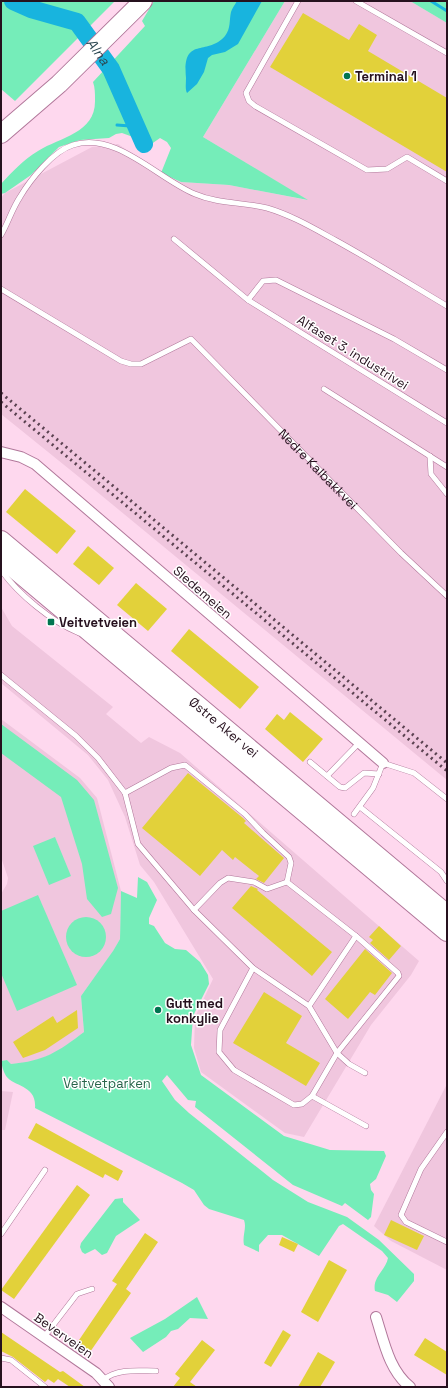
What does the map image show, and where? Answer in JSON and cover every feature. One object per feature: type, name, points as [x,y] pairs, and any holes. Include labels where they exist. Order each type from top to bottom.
[{"type":"highway","points":[[1,134],[59,84],[143,1]]},
{"type":"highway","name":"Østre Aker vei","points":[[1,544],[103,643],[447,932]]},
{"type":"highway","name":"Østre Aker vei","points":[[1,544],[447,914]]},
{"type":"street","name":"Sledemeien","points":[[1,452],[21,457],[35,464],[383,763]]},
{"type":"street","name":"Beverveien","points":[[1,1307],[106,1383]]},
{"type":"street","points":[[376,1317],[386,1352],[394,1369],[410,1387]]},
{"type":"lane","points":[[298,1],[246,93],[249,101],[255,106],[366,170],[386,170],[407,157],[447,181]]},
{"type":"lane","points":[[356,1],[447,53]]},
{"type":"lane","points":[[1,235],[20,196],[45,166],[66,148],[89,143],[107,145],[118,149],[175,184],[195,194],[230,203],[267,208],[307,225],[355,251],[447,306]]},
{"type":"lane","name":"Alfaset 3. industrivei","points":[[174,239],[248,300],[447,423]]},
{"type":"lane","name":"Alfaset 3. industrivei","points":[[248,300],[263,281],[276,280],[394,339],[447,370]]},
{"type":"lane","name":"Nedre Kalbakkvei","points":[[1,289],[121,361],[131,364],[141,364],[191,340],[401,553],[447,596]]},
{"type":"lane","points":[[324,389],[447,467]]},
{"type":"lane","points":[[430,456],[431,474],[447,494]]},
{"type":"lane","points":[[1,570],[18,590],[58,622],[103,643]]},
{"type":"lane","points":[[1,676],[81,741],[98,758],[124,793],[138,844],[194,910],[253,968],[309,1006],[337,1053],[349,1064],[365,1073]]},
{"type":"lane","points":[[327,776],[359,743]]},
{"type":"lane","points":[[310,762],[340,787],[345,788],[364,773],[379,774]]},
{"type":"lane","points":[[354,814],[373,788],[383,763],[414,773],[447,799]]},
{"type":"lane","points":[[124,793],[171,768],[185,765],[245,814],[288,857],[291,863],[286,882]]},
{"type":"lane","points":[[360,807],[441,872],[447,881]]},
{"type":"lane","points":[[194,910],[220,883],[228,878],[254,882],[266,889],[286,882]]},
{"type":"lane","points":[[253,968],[220,1030],[219,1052],[234,1070],[294,1106],[302,1104],[312,1096],[337,1053],[399,976],[398,972],[356,936],[286,882]]},
{"type":"lane","points":[[309,1006],[356,936]]},
{"type":"lane","points":[[312,1096],[366,1126]]},
{"type":"lane","points":[[447,1132],[420,1169],[401,1215],[406,1222],[447,1242]]},
{"type":"lane","points":[[1,1234],[45,1170]]},
{"type":"lane","points":[[44,1338],[77,1294],[92,1289]]},
{"type":"lane","points":[[1,1358],[11,1360],[45,1387]]},
{"type":"lane","points":[[106,1383],[112,1374],[123,1371],[156,1371]]},
{"type":"shaded area","points":[[285,1],[410,1],[447,23],[447,780],[1,414],[1,198],[5,193],[92,147],[118,144],[161,173],[181,182],[229,185],[307,200],[203,137]]},
{"type":"shaded area","points":[[1,607],[12,626],[113,707],[106,714],[141,743],[149,737],[180,753],[419,961],[411,975],[371,1025],[304,1137],[285,1133],[201,1072],[194,1048],[195,1017],[213,979],[154,882],[140,865],[125,817],[108,780],[88,755],[1,683]]},
{"type":"shaded area","points":[[1,719],[80,778],[97,798],[121,891],[120,939],[112,953],[81,996],[84,1032],[58,1052],[32,1062],[11,1064],[7,1060],[1,1061],[1,894],[7,884],[8,878],[1,857]]},
{"type":"shaded area","points":[[447,1084],[447,1270],[391,1241],[374,1226]]},
{"type":"shaded area","points":[[1,1091],[13,1092],[5,1130],[1,1130]]},
{"type":"green space","points":[[1,1],[115,1],[15,101],[1,89]]},
{"type":"green space","points":[[154,1],[285,1],[203,137],[308,200],[229,185],[181,182],[161,173],[171,148],[167,142],[160,138],[150,145],[144,134],[133,137],[122,133],[116,134],[109,138],[80,140],[59,147],[31,175],[5,193],[1,194],[1,184],[23,162],[47,146],[76,133],[90,120],[94,111],[95,100],[93,82],[145,26],[142,21]]},
{"type":"green space","points":[[410,1],[447,1],[447,23]]},
{"type":"green space","points":[[1,724],[77,780],[94,800],[118,888],[111,914],[102,917],[87,899],[82,864],[61,797],[1,753]]},
{"type":"green space","points":[[55,837],[71,876],[49,885],[33,846]]},
{"type":"green space","name":"Veitvetparken","points":[[138,877],[147,882],[157,900],[149,918],[149,924],[154,926],[165,943],[175,949],[186,950],[200,962],[208,975],[209,984],[193,1016],[191,1045],[201,1075],[284,1136],[330,1150],[384,1151],[386,1156],[376,1179],[370,1184],[371,1190],[374,1194],[371,1217],[368,1220],[345,1203],[342,1206],[293,1185],[195,1107],[196,1101],[188,1100],[167,1075],[162,1081],[175,1100],[189,1113],[273,1180],[308,1202],[347,1217],[379,1240],[414,1274],[414,1281],[397,1302],[388,1295],[375,1291],[375,1282],[388,1258],[382,1251],[343,1224],[339,1226],[319,1256],[282,1235],[268,1235],[259,1245],[259,1252],[244,1245],[244,1220],[209,1209],[204,1205],[194,1190],[182,1183],[35,1108],[35,1100],[29,1091],[6,1076],[1,1061],[7,1060],[11,1064],[23,1063],[42,1058],[58,1050],[84,1032],[81,996],[120,939],[121,891],[137,898]]},
{"type":"green space","points":[[38,895],[77,985],[17,1011],[1,973],[1,911]]},
{"type":"green space","points":[[90,917],[97,920],[103,926],[106,937],[105,945],[97,954],[90,957],[82,957],[75,954],[67,945],[66,933],[69,926],[78,918]]},
{"type":"green space","points":[[123,1198],[123,1202],[140,1220],[116,1236],[107,1253],[102,1255],[95,1249],[85,1254],[82,1252],[80,1247],[81,1243],[115,1199]]},
{"type":"green space","points":[[197,1297],[208,1319],[190,1318],[178,1329],[171,1331],[166,1337],[143,1352],[130,1338],[165,1319]]},
{"type":"water","points":[[237,1],[262,1],[238,44],[225,52],[212,55],[208,58],[204,72],[197,84],[187,93],[186,65],[188,56],[192,51],[218,42],[225,36],[229,27],[231,11]]},
{"type":"building","name":"Terminal 1","points":[[303,13],[349,40],[359,24],[377,35],[368,51],[447,98],[447,172],[270,67]]},
{"type":"building","points":[[25,489],[76,531],[57,554],[6,512]]},
{"type":"building","points":[[88,546],[114,568],[99,585],[73,564]]},
{"type":"building","points":[[136,583],[167,609],[148,631],[117,605]]},
{"type":"building","points":[[189,629],[259,687],[240,709],[171,651]]},
{"type":"building","points":[[290,712],[323,739],[303,762],[265,729],[277,714],[284,720]]},
{"type":"building","points":[[188,773],[243,818],[246,821],[244,823],[284,858],[264,883],[256,879],[259,876],[235,857],[233,860],[222,850],[200,876],[142,828]]},
{"type":"building","points":[[251,886],[258,889],[257,890],[332,952],[312,976],[232,908]]},
{"type":"building","points":[[379,926],[401,946],[389,960],[370,943],[373,940],[369,937]]},
{"type":"building","points":[[365,949],[392,973],[375,995],[370,992],[348,1019],[325,999]]},
{"type":"building","points":[[264,992],[302,1016],[286,1043],[320,1063],[306,1086],[233,1043]]},
{"type":"building","points":[[77,1010],[78,1028],[45,1050],[23,1058],[13,1042],[53,1016],[57,1023]]},
{"type":"building","points":[[36,1123],[123,1171],[118,1181],[105,1174],[103,1178],[28,1138]]},
{"type":"building","points":[[77,1185],[90,1195],[14,1299],[1,1290]]},
{"type":"building","points":[[391,1220],[424,1236],[417,1250],[384,1235]]},
{"type":"building","points":[[145,1233],[158,1242],[126,1289],[131,1293],[90,1352],[77,1343],[117,1284],[112,1281]]},
{"type":"building","points":[[282,1237],[298,1244],[294,1252],[279,1245]]},
{"type":"building","points":[[329,1260],[347,1270],[318,1322],[301,1312]]},
{"type":"building","points":[[283,1330],[291,1335],[271,1367],[264,1363]]},
{"type":"building","points":[[1,1332],[60,1372],[63,1371],[85,1387],[70,1387],[58,1379],[54,1383],[48,1379],[45,1382],[13,1357],[1,1351]]},
{"type":"building","points":[[425,1338],[447,1352],[447,1375],[414,1355]]},
{"type":"building","points":[[202,1340],[215,1350],[190,1382],[197,1387],[173,1387],[180,1378],[175,1374]]},
{"type":"building","points":[[318,1352],[335,1362],[320,1387],[298,1387]]},
{"type":"waterway","name":"Alna","points":[[13,1],[31,9],[77,22],[111,69],[144,144]]},
{"type":"waterway","points":[[431,1],[447,11]]},
{"type":"waterway","points":[[117,125],[130,126],[138,131]]},
{"type":"railway","points":[[1,393],[447,763]]},
{"type":"railway","points":[[1,402],[447,771]]},
{"type":"place","name":"Terminal 1","points":[[347,76]]},
{"type":"place","name":"Veitvetveien","points":[[51,622]]},
{"type":"place","name":"Gutt med konkylie","points":[[158,1010]]}]
